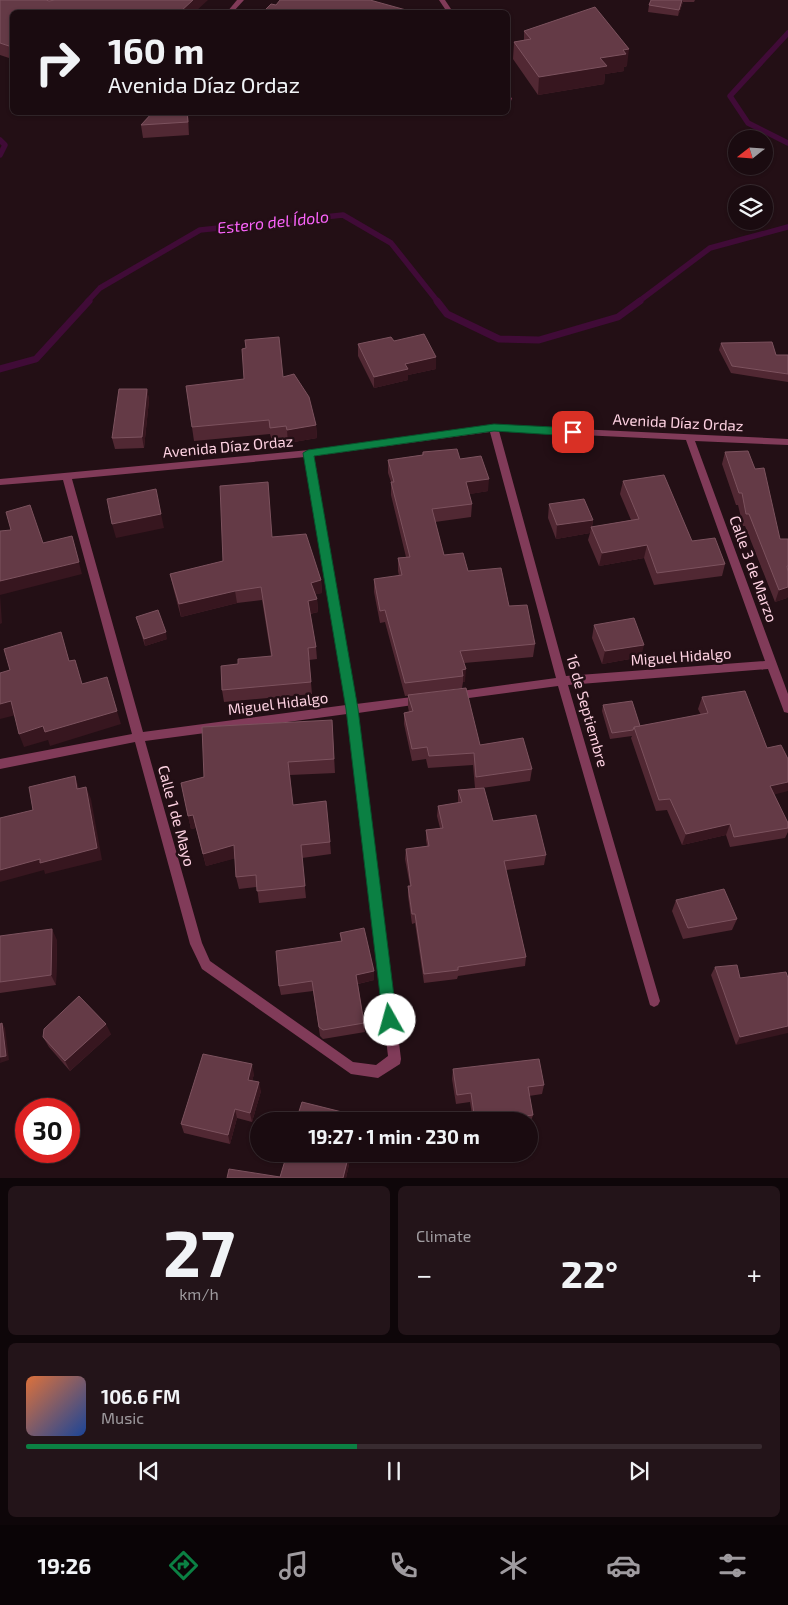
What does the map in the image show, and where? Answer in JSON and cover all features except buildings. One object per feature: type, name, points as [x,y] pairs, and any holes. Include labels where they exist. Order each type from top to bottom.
[{"type":"street","points":[[232,10],[241,0]]},
{"type":"street","name":"Avenida Díaz Ordaz","points":[[0,482],[308,453],[494,428],[690,439],[788,442]]},
{"type":"street","name":"16 de Septiembre","points":[[494,428],[562,681],[654,1001]]},
{"type":"street","name":"Calle 3 de Marzo","points":[[690,439],[788,709]]},
{"type":"street","points":[[308,453],[352,709]]},
{"type":"street","name":"Calle 1 de Mayo","points":[[66,475],[196,944],[206,965],[351,1068],[378,1072],[395,1059],[352,709]]},
{"type":"street","name":"Miguel Hidalgo","points":[[0,764],[138,737],[562,681],[771,665]]},
{"type":"waterway","name":"Estero del Ídolo","points":[[788,33],[730,96],[748,123],[788,143]]},
{"type":"waterway","name":"Estero del Ídolo","points":[[0,140],[5,145],[0,155]]},
{"type":"waterway","name":"Estero del Ídolo","points":[[87,302],[100,288],[200,230],[343,215],[391,243],[438,302]]},
{"type":"waterway","name":"Estero del Ídolo","points":[[638,302],[710,248],[788,227]]},
{"type":"waterway","name":"Estero del Ídolo","points":[[0,369],[36,359],[89,301]]},
{"type":"waterway","name":"Estero del Ídolo","points":[[437,301],[447,314],[499,339],[539,340],[618,317],[640,301]]},
{"type":"route","points":[[390,1020],[352,709],[308,453],[494,428],[573,432]]}]
